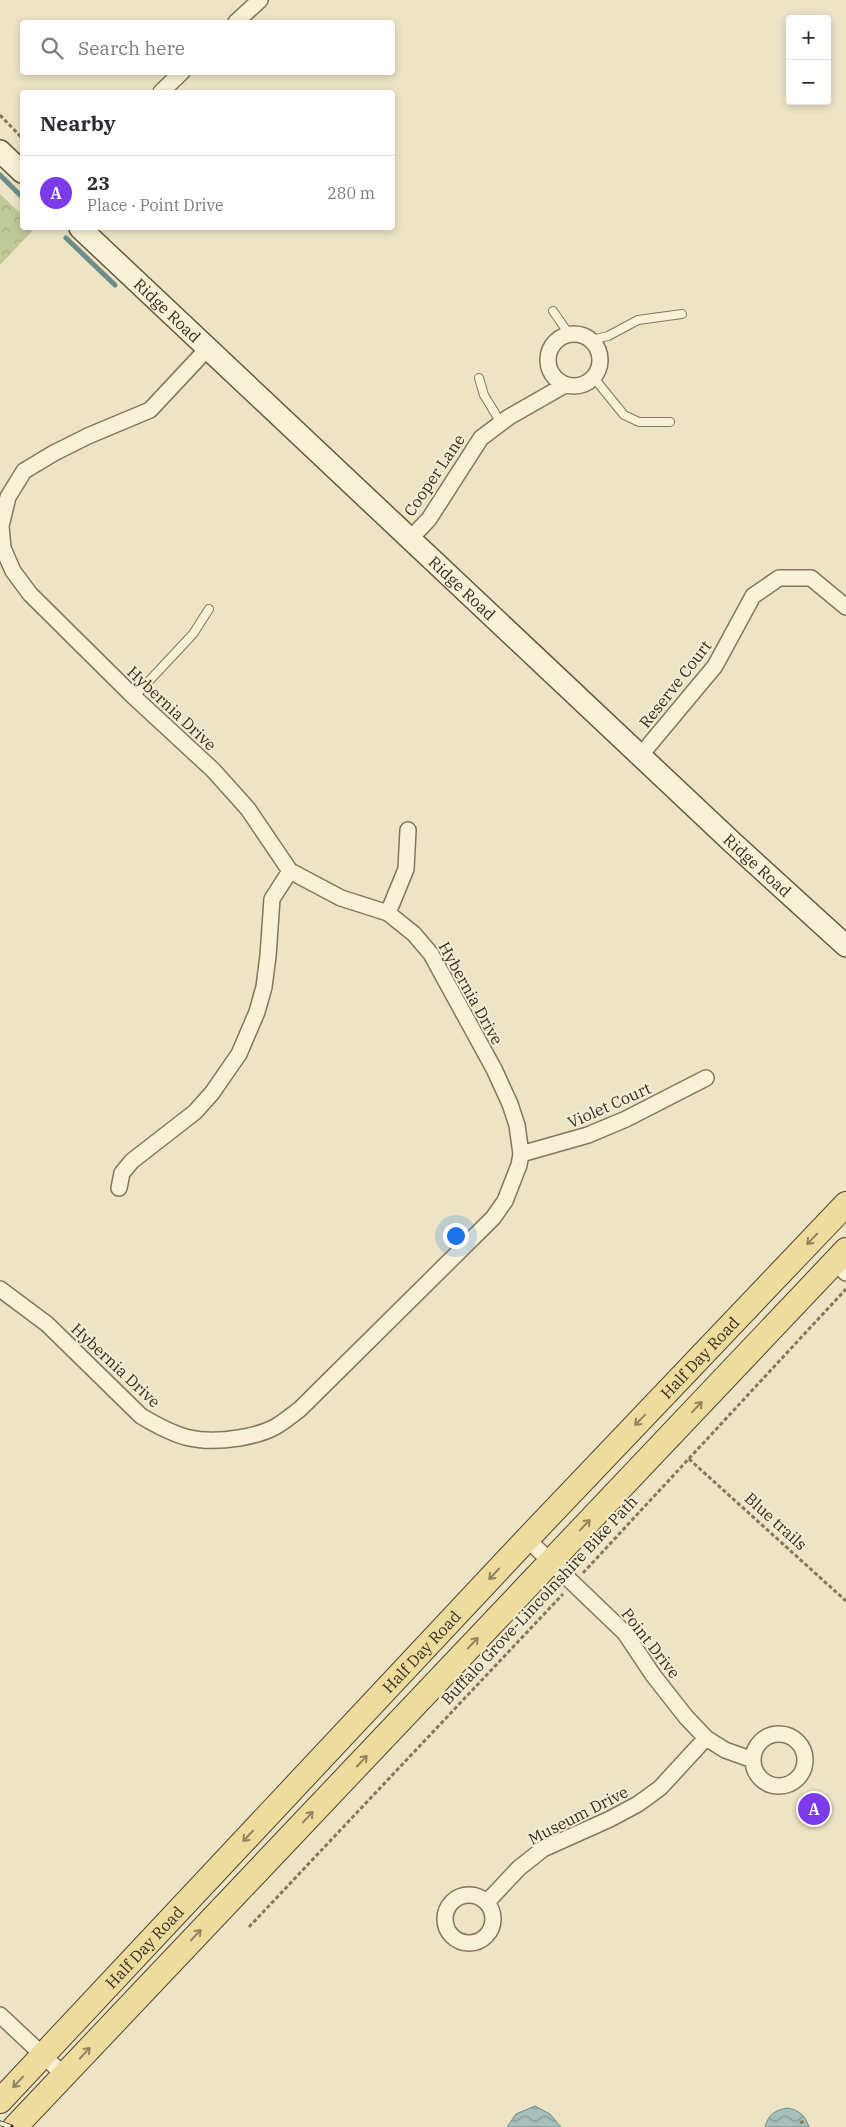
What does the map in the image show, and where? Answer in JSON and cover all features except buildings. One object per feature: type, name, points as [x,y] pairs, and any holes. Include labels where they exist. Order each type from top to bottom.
[{"type":"main road","name":"Half Day Road","points":[[0,2101],[527,1539],[846,1204]]},
{"type":"main road","name":"Half Day Road","points":[[15,2127],[551,1561],[842,1262]]},
{"type":"street","points":[[238,20],[260,0]]},
{"type":"street","points":[[163,90],[179,75]]},
{"type":"street","points":[[0,151],[20,170]]},
{"type":"street","name":"Ridge Road","points":[[82,230],[640,756],[846,946]]},
{"type":"street","points":[[565,385],[552,374],[548,358],[554,343],[561,337],[569,334],[585,336],[592,340],[600,355],[598,371],[594,378]]},
{"type":"street","name":"Hybernia Drive","points":[[0,1289],[47,1324],[141,1416],[178,1436],[200,1441],[216,1442],[254,1436],[275,1427],[300,1409],[493,1218],[505,1201],[522,1154],[517,1125],[510,1104],[494,1069],[431,954],[414,934],[388,913],[341,898],[290,871],[248,809],[213,770],[134,697],[30,594],[13,571],[3,548],[1,526],[8,497],[24,471],[54,452],[150,410],[208,348]]},
{"type":"street","name":"Cooper Lane","points":[[410,539],[429,519],[481,438],[501,423],[565,385],[581,386],[594,378]]},
{"type":"street","name":"Reserve Court","points":[[640,756],[715,666],[753,596],[780,578],[811,578],[846,607]]},
{"type":"street","points":[[388,913],[406,869],[408,830]]},
{"type":"street","points":[[118,1188],[122,1173],[132,1161],[195,1112],[212,1093],[239,1054],[257,1012],[264,987],[272,898],[290,871]]},
{"type":"street","name":"Violet Court","points":[[522,1154],[588,1135],[626,1119],[706,1078]]},
{"type":"street","name":"Point Drive","points":[[527,1539],[625,1633],[686,1717],[706,1738],[726,1750],[753,1760]]},
{"type":"street","name":"Museum Drive","points":[[487,1902],[519,1868],[543,1849],[610,1819],[638,1804],[660,1788],[706,1738]]},
{"type":"street","points":[[0,2016],[64,2075]]},
{"type":"lane","points":[[553,311],[569,334]]},
{"type":"lane","points":[[592,340],[608,336],[638,320],[682,314]]},
{"type":"lane","points":[[479,378],[484,395],[501,423]]},
{"type":"lane","points":[[594,378],[624,415],[640,422],[670,422]]},
{"type":"lane","points":[[134,697],[193,634],[209,609]]},
{"type":"path","points":[[0,115],[20,136]]},
{"type":"path","name":"Buffalo Grove-Lincolnshire Bike Path","points":[[249,1927],[574,1583],[846,1289]]},
{"type":"path","name":"Blue trails","points":[[689,1459],[846,1601]]},
{"type":"path","points":[[800,2123],[806,2120]]},
{"type":"green space","points":[[0,194],[20,213],[20,230],[33,230],[0,265]]},
{"type":"water","points":[[535,2106],[550,2114],[561,2127],[507,2127],[516,2114]]},
{"type":"water","points":[[787,2108],[801,2114],[806,2119],[809,2127],[765,2127],[768,2119],[773,2114]]},
{"type":"waterway","points":[[0,175],[20,195]]},
{"type":"waterway","points":[[66,238],[115,285]]},
{"type":"railway","points":[[0,2123],[11,2127]]},
{"type":"place","name":"23","points":[[814,1809]]}]
